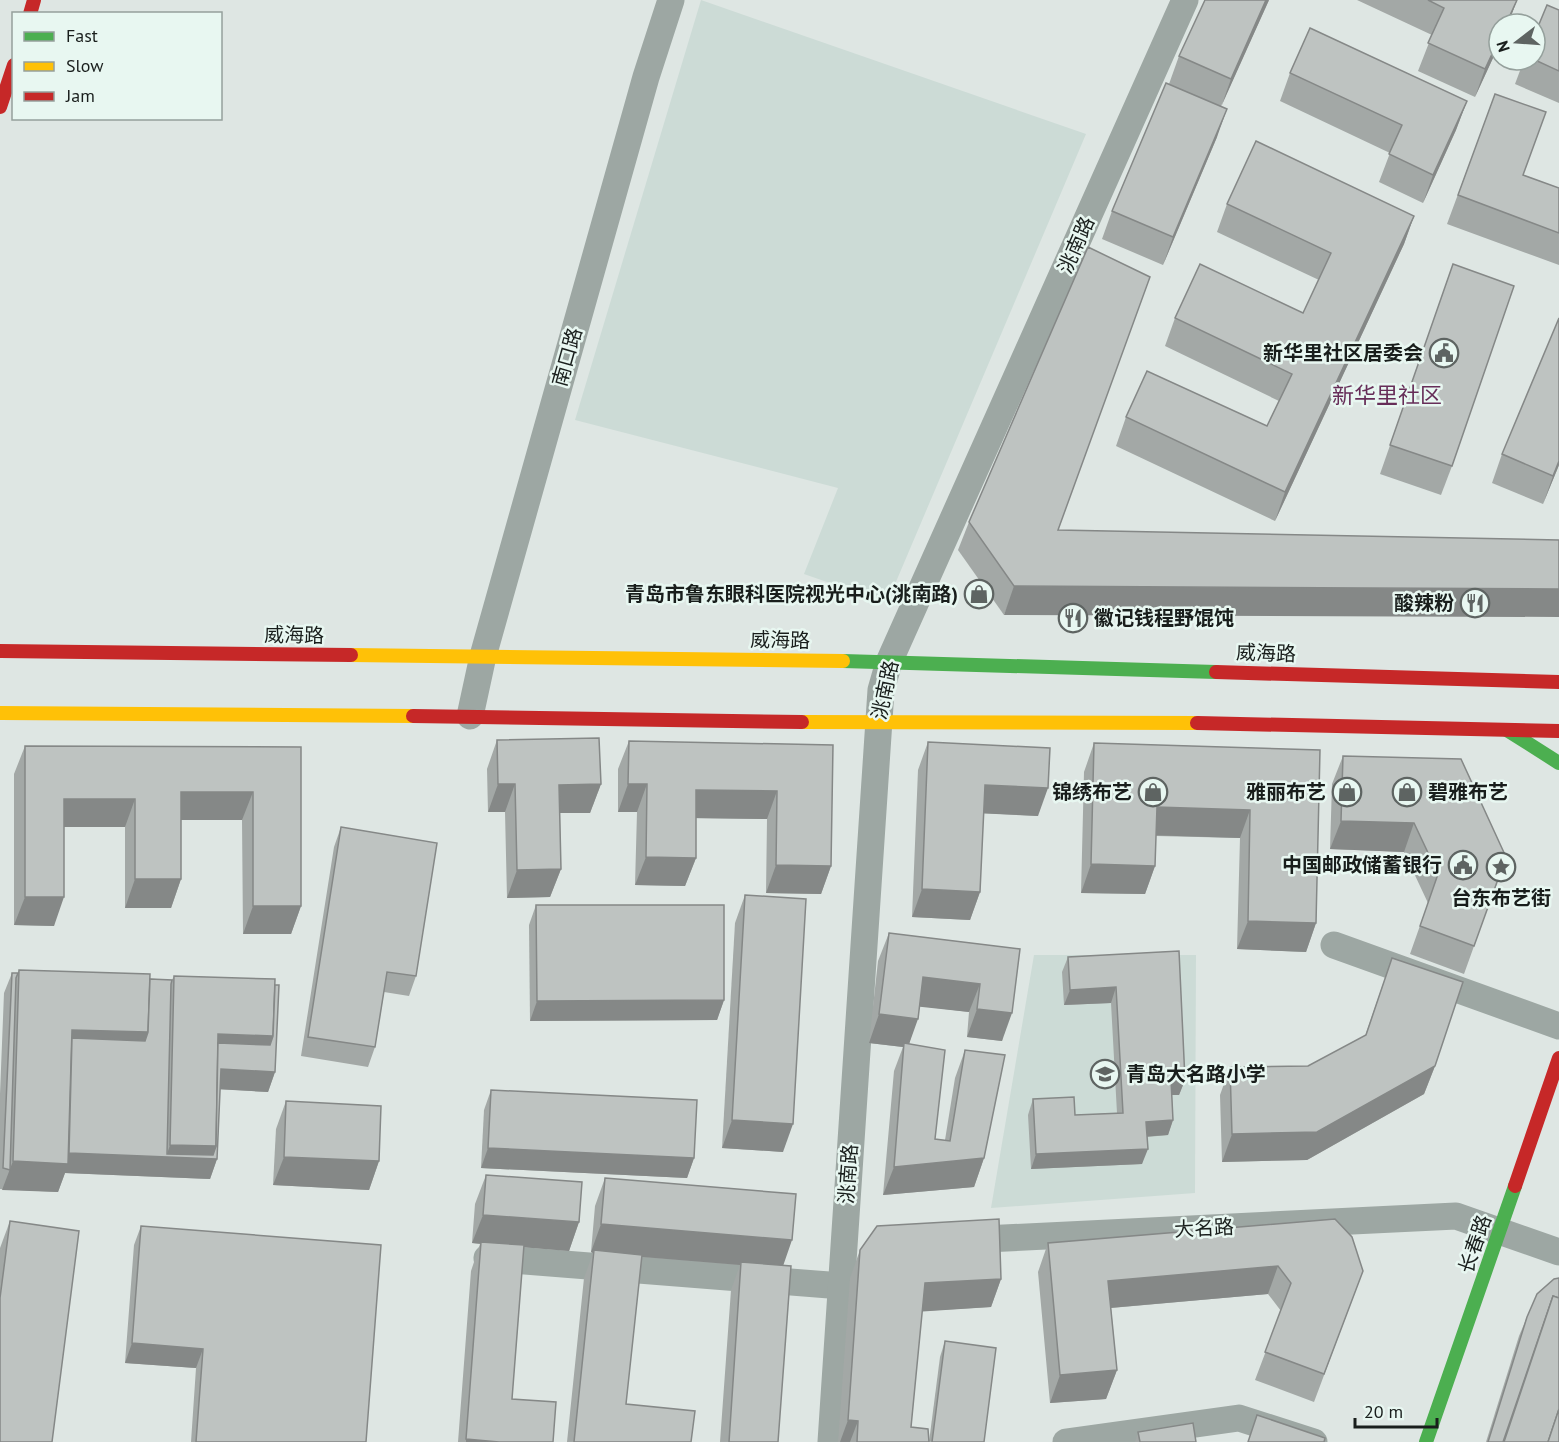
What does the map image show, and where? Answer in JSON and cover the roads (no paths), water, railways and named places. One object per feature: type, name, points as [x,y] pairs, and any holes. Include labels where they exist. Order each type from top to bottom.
[{"type":"main road","points":[[0,107],[12,71]]},
{"type":"main road","name":"威海路","points":[[0,651],[889,662],[1559,682]]},
{"type":"main road","points":[[0,713],[470,716],[877,723],[1262,723],[1559,731]]},
{"type":"main road","points":[[1507,730],[1559,763]]},
{"type":"main road","name":"长春路","points":[[1425,1442],[1501,1232],[1559,1058]]},
{"type":"street","name":"南口路","points":[[470,716],[483,656],[646,78],[671,0]]},
{"type":"street","name":"洮南路","points":[[831,1442],[842,1286],[856,1246],[877,723],[881,690],[889,662],[1185,0]]},
{"type":"street","points":[[1334,945],[1559,1026]]},
{"type":"street","name":"大名路","points":[[938,1242],[1456,1216],[1559,1252]]},
{"type":"street","points":[[477,1257],[842,1286]]},
{"type":"street","points":[[1066,1442],[1239,1418],[1314,1442]]},
{"type":"place","name":"新华里社区居委会","points":[[1444,353]]},
{"type":"place","name":"青岛市鲁东眼科医院视光中心(洮南路)","points":[[979,594]]},
{"type":"place","name":"酸辣粉","points":[[1475,603]]},
{"type":"place","name":"徽记钱程野馄饨","points":[[1073,618]]},
{"type":"place","name":"锦绣布艺","points":[[1153,792]]},
{"type":"place","name":"雅丽布艺","points":[[1347,792]]},
{"type":"place","name":"碧雅布艺","points":[[1407,792]]},
{"type":"place","name":"中国邮政储蓄银行","points":[[1463,865]]},
{"type":"place","name":"台东布艺街","points":[[1501,867]]},
{"type":"place","name":"青岛大名路小学","points":[[1105,1074]]},
{"type":"district","name":"新华里社区","points":[[1387,395]]}]
